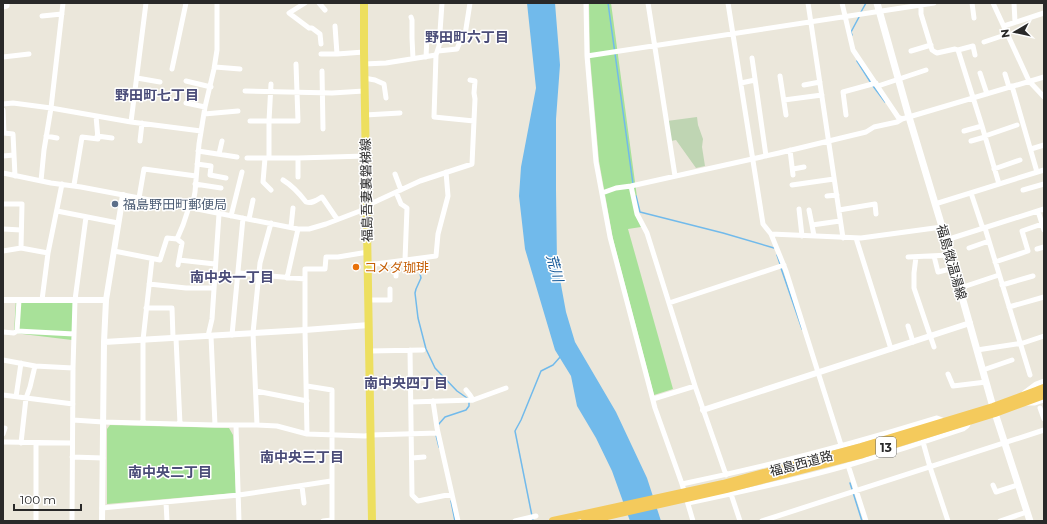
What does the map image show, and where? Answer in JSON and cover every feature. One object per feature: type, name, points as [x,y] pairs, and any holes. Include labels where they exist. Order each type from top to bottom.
[{"type":"highway","name":"福島西道路","points":[[553,521],[863,454],[970,421],[1044,388]]},
{"type":"highway","name":"福島西道路","points":[[1020,400],[1044,395]]},
{"type":"highway","name":"福島西道路","points":[[585,521],[726,489],[947,421],[994,410]]},
{"type":"main road","name":"福島微温湯線","points":[[877,3],[898,79],[906,118],[935,204],[994,410],[1030,521]]},
{"type":"main road","name":"福島吾妻裏磐梯線","points":[[363,4],[372,521]]},
{"type":"street","points":[[3,7],[7,6],[7,3]]},
{"type":"street","points":[[41,181],[63,3]]},
{"type":"street","points":[[131,122],[146,3]]},
{"type":"street","points":[[172,69],[186,3]]},
{"type":"street","points":[[177,239],[190,207],[196,184],[201,131],[215,67],[217,50],[217,3]]},
{"type":"street","points":[[305,3],[289,13],[309,28],[312,28],[320,34],[321,44]]},
{"type":"street","points":[[319,3],[325,10]]},
{"type":"street","points":[[442,3],[439,46],[437,53],[434,117],[474,121]]},
{"type":"street","points":[[364,64],[386,63],[426,57],[457,49],[465,35],[470,3]]},
{"type":"street","points":[[586,3],[586,56],[596,162],[610,237],[653,400],[693,521]]},
{"type":"street","points":[[648,3],[675,176]]},
{"type":"street","points":[[728,3],[763,224],[771,234],[784,265],[842,445]]},
{"type":"street","points":[[808,3],[843,238]]},
{"type":"street","points":[[842,3],[853,50],[898,117],[906,118]]},
{"type":"street","points":[[586,56],[934,3]]},
{"type":"street","points":[[972,3],[974,18]]},
{"type":"street","points":[[993,3],[1029,81],[1044,97]]},
{"type":"street","points":[[1014,3],[1015,22]]},
{"type":"street","points":[[921,4],[921,14],[933,52],[955,49],[958,50],[973,46],[975,55]]},
{"type":"street","points":[[1004,26],[1044,13]]},
{"type":"street","points":[[42,16],[62,14]]},
{"type":"street","points":[[411,17],[413,59]]},
{"type":"street","points":[[336,26],[337,54]]},
{"type":"street","points":[[984,42],[1008,34]]},
{"type":"street","points":[[426,57],[427,37]]},
{"type":"street","points":[[911,51],[931,45]]},
{"type":"street","points":[[958,50],[999,184]]},
{"type":"street","points":[[321,54],[364,52]]},
{"type":"street","points":[[3,57],[29,54]]},
{"type":"street","points":[[752,58],[766,156]]},
{"type":"street","points":[[250,121],[298,121],[296,64]]},
{"type":"street","points":[[215,67],[240,69]]},
{"type":"street","points":[[846,115],[843,92],[877,85],[926,70]]},
{"type":"street","points":[[322,72],[323,129]]},
{"type":"street","points":[[980,73],[987,94]]},
{"type":"street","points":[[1005,74],[1031,149],[1037,172]]},
{"type":"street","points":[[780,76],[786,115]]},
{"type":"street","points":[[602,193],[616,188],[766,156],[866,132],[874,127],[897,122],[1044,77]]},
{"type":"street","points":[[137,78],[160,82]]},
{"type":"street","points":[[364,78],[375,80],[384,84],[386,98]]},
{"type":"street","points":[[3,174],[190,207],[298,229],[309,229],[360,211],[366,206],[420,181],[474,164],[475,81],[470,80]]},
{"type":"street","points":[[741,82],[755,80]]},
{"type":"street","points":[[186,81],[211,87]]},
{"type":"street","points":[[804,85],[820,82]]},
{"type":"street","points":[[271,84],[267,158],[263,182],[271,190]]},
{"type":"street","points":[[245,91],[323,93],[364,92]]},
{"type":"street","points":[[784,100],[822,95]]},
{"type":"street","points":[[3,104],[13,103],[51,108],[142,124],[201,131]]},
{"type":"street","points":[[186,103],[206,107]]},
{"type":"street","points":[[3,110],[4,133],[13,134],[15,176]]},
{"type":"street","points":[[204,114],[238,111]]},
{"type":"street","points":[[365,115],[400,113]]},
{"type":"street","points":[[74,186],[82,137],[98,139],[96,116]]},
{"type":"street","points":[[140,141],[142,124]]},
{"type":"street","points":[[971,141],[1017,125]]},
{"type":"street","points":[[964,131],[982,126]]},
{"type":"street","points":[[46,136],[57,138]]},
{"type":"street","points":[[97,136],[112,138]]},
{"type":"street","points":[[219,154],[222,141]]},
{"type":"street","points":[[1031,149],[1044,145]]},
{"type":"street","points":[[790,150],[793,172],[804,167]]},
{"type":"street","points":[[198,151],[237,157]]},
{"type":"street","points":[[3,156],[14,155]]},
{"type":"street","points":[[247,158],[366,156]]},
{"type":"street","points":[[298,158],[298,177]]},
{"type":"street","points":[[994,169],[1020,160]]},
{"type":"street","points":[[197,164],[211,166],[210,175],[226,178]]},
{"type":"street","points":[[139,198],[144,170],[196,176]]},
{"type":"street","points":[[935,204],[1044,170]]},
{"type":"street","points":[[231,216],[242,172]]},
{"type":"street","points":[[368,265],[436,256],[438,234],[448,196],[446,172]]},
{"type":"street","points":[[395,174],[401,190]]},
{"type":"street","points":[[792,185],[834,179]]},
{"type":"street","points":[[283,180],[291,184],[306,202],[309,203],[322,197],[337,219]]},
{"type":"street","points":[[42,300],[48,253],[62,184]]},
{"type":"street","points":[[196,184],[221,188]]},
{"type":"street","points":[[1023,190],[1044,184]]},
{"type":"street","points":[[631,186],[637,214],[647,233],[695,386],[726,475]]},
{"type":"street","points":[[396,192],[401,204],[407,208],[405,260]]},
{"type":"street","points":[[971,193],[982,226],[989,241],[1030,375]]},
{"type":"street","points":[[102,521],[104,342],[106,300],[124,195]]},
{"type":"street","points":[[827,196],[836,195]]},
{"type":"street","points":[[232,335],[238,273],[246,219],[253,200]]},
{"type":"street","points":[[3,204],[22,204],[21,248]]},
{"type":"street","points":[[839,210],[875,204],[876,214]]},
{"type":"street","points":[[291,227],[293,208]]},
{"type":"street","points":[[946,240],[1044,208]]},
{"type":"street","points":[[799,209],[802,236]]},
{"type":"street","points":[[809,210],[814,236]]},
{"type":"street","points":[[1038,210],[1044,230]]},
{"type":"street","points":[[57,211],[118,223]]},
{"type":"street","points":[[215,425],[209,336],[212,319],[219,214]]},
{"type":"street","points":[[72,521],[75,300],[86,216]]},
{"type":"street","points":[[812,225],[840,221]]},
{"type":"street","points":[[257,425],[253,333],[262,252],[270,223]]},
{"type":"street","points":[[995,262],[1028,251],[1022,231],[1042,224]]},
{"type":"street","points":[[771,234],[856,238],[942,227]]},
{"type":"street","points":[[3,229],[21,230]]},
{"type":"street","points":[[287,278],[298,229]]},
{"type":"street","points":[[114,251],[160,260],[167,238],[177,239],[182,243],[178,262],[216,264]]},
{"type":"street","points":[[856,238],[891,349]]},
{"type":"street","points":[[969,248],[989,241]]},
{"type":"street","points":[[1038,249],[1044,247]]},
{"type":"street","points":[[3,251],[21,248],[48,253]]},
{"type":"street","points":[[307,434],[305,270],[325,269],[326,257],[338,257],[368,252]]},
{"type":"street","points":[[908,257],[950,255]]},
{"type":"street","points":[[934,256],[938,272],[954,268]]},
{"type":"street","points":[[916,257],[914,288],[934,348]]},
{"type":"street","points":[[143,423],[143,340],[152,259]]},
{"type":"street","points":[[396,262],[396,276]]},
{"type":"street","points":[[669,303],[784,265]]},
{"type":"street","points":[[238,273],[305,279]]},
{"type":"street","points":[[960,288],[999,275]]},
{"type":"street","points":[[1002,285],[1033,276]]},
{"type":"street","points":[[149,284],[186,288],[214,288]]},
{"type":"street","points":[[369,300],[390,300],[390,289]]},
{"type":"street","points":[[1009,307],[1044,297]]},
{"type":"street","points":[[3,300],[106,300]]},
{"type":"street","points":[[17,331],[19,300]]},
{"type":"street","points":[[146,308],[172,308],[180,424]]},
{"type":"street","points":[[703,410],[970,323]]},
{"type":"street","points":[[104,342],[232,335],[369,325]]},
{"type":"street","points":[[908,326],[913,342]]},
{"type":"street","points":[[3,332],[14,333],[17,331],[74,334]]},
{"type":"street","points":[[977,350],[1020,343],[1044,336]]},
{"type":"street","points":[[410,350],[412,495],[418,501],[450,494]]},
{"type":"street","points":[[369,351],[423,350]]},
{"type":"street","points":[[3,360],[35,366],[73,368]]},
{"type":"street","points":[[983,370],[1012,360]]},
{"type":"street","points":[[16,397],[21,363]]},
{"type":"street","points":[[21,443],[26,398],[35,366]]},
{"type":"street","points":[[948,374],[953,386],[986,382]]},
{"type":"street","points":[[1020,400],[1036,384],[1044,381]]},
{"type":"street","points":[[307,386],[332,390],[332,520],[323,521]]},
{"type":"street","points":[[653,400],[695,386]]},
{"type":"street","points":[[411,402],[472,400],[506,388]]},
{"type":"street","points":[[466,390],[472,400]]},
{"type":"street","points":[[256,391],[307,401]]},
{"type":"street","points":[[3,395],[73,404]]},
{"type":"street","points":[[1020,400],[1035,403],[1044,400]]},
{"type":"street","points":[[433,401],[436,430],[450,494],[458,521]]},
{"type":"street","points":[[1040,408],[1044,419]]},
{"type":"street","points":[[682,484],[726,475],[842,445],[937,418],[947,421]]},
{"type":"street","points":[[73,420],[277,426],[307,434],[365,436],[411,434],[436,430]]},
{"type":"street","points":[[688,503],[732,494],[848,465],[962,429],[967,426],[970,421]]},
{"type":"street","points":[[236,425],[239,521]]},
{"type":"street","points":[[762,521],[1044,430]]},
{"type":"street","points":[[3,442],[72,443]]},
{"type":"street","points":[[923,442],[948,521]]},
{"type":"street","points":[[36,443],[36,521]]},
{"type":"street","points":[[72,457],[103,458]]},
{"type":"street","points":[[412,458],[424,457]]},
{"type":"street","points":[[848,465],[866,521]]},
{"type":"street","points":[[102,508],[239,495],[331,481]]},
{"type":"street","points":[[993,485],[996,492],[1018,485]]},
{"type":"street","points":[[302,486],[304,503]]},
{"type":"street","points":[[732,494],[740,521]]},
{"type":"street","points":[[166,502],[167,521]]},
{"type":"street","points":[[1000,521],[1027,512]]},
{"type":"street","points":[[515,521],[536,516]]},
{"type":"green space","points":[[589,3],[611,3],[641,227],[628,229],[673,389],[654,395],[613,239],[599,161],[590,57]]},
{"type":"green space","points":[[697,117],[703,139],[702,147],[705,166],[696,168],[676,140],[671,141],[667,121]]},
{"type":"green space","points":[[16,297],[74,298],[72,340],[14,333]]},
{"type":"green space","points":[[110,425],[229,428],[233,435],[236,493],[107,504],[107,429]]},
{"type":"water","name":"荒川","points":[[527,3],[555,3],[560,65],[556,119],[557,263],[566,312],[575,342],[616,412],[647,478],[661,521],[630,521],[612,471],[596,438],[577,406],[571,376],[555,350],[525,249],[519,196],[521,167],[536,88]]},
{"type":"waterway","points":[[608,3],[633,184]]},
{"type":"waterway","points":[[861,12],[866,3]]},
{"type":"waterway","points":[[852,35],[851,32],[859,17]]},
{"type":"waterway","points":[[857,61],[871,83]]},
{"type":"waterway","points":[[873,86],[885,102]]},
{"type":"waterway","points":[[636,196],[640,212],[723,233],[774,248]]},
{"type":"waterway","points":[[777,255],[780,264]]},
{"type":"waterway","points":[[417,260],[421,278],[415,293],[418,318],[426,349],[435,368],[457,391],[467,398]]},
{"type":"waterway","points":[[781,268],[802,329]]},
{"type":"waterway","points":[[533,521],[515,431],[541,371],[553,365],[561,356]]},
{"type":"waterway","points":[[438,425],[445,417],[466,410],[469,406],[469,401]]},
{"type":"waterway","points":[[436,435],[439,447]]},
{"type":"waterway","points":[[850,483],[862,521]]},
{"type":"waterway","points":[[451,501],[455,521]]},
{"type":"place","name":"福島野田町郵便局","points":[[115,204]]},
{"type":"place","name":"コメダ珈琲","points":[[356,267]]},
{"type":"district","name":"野田町六丁目","points":[[467,37]]},
{"type":"district","name":"野田町七丁目","points":[[157,95]]},
{"type":"district","name":"南中央一丁目","points":[[232,277]]},
{"type":"district","name":"南中央四丁目","points":[[406,383]]},
{"type":"district","name":"南中央三丁目","points":[[302,457]]},
{"type":"district","name":"南中央二丁目","points":[[170,472]]}]
